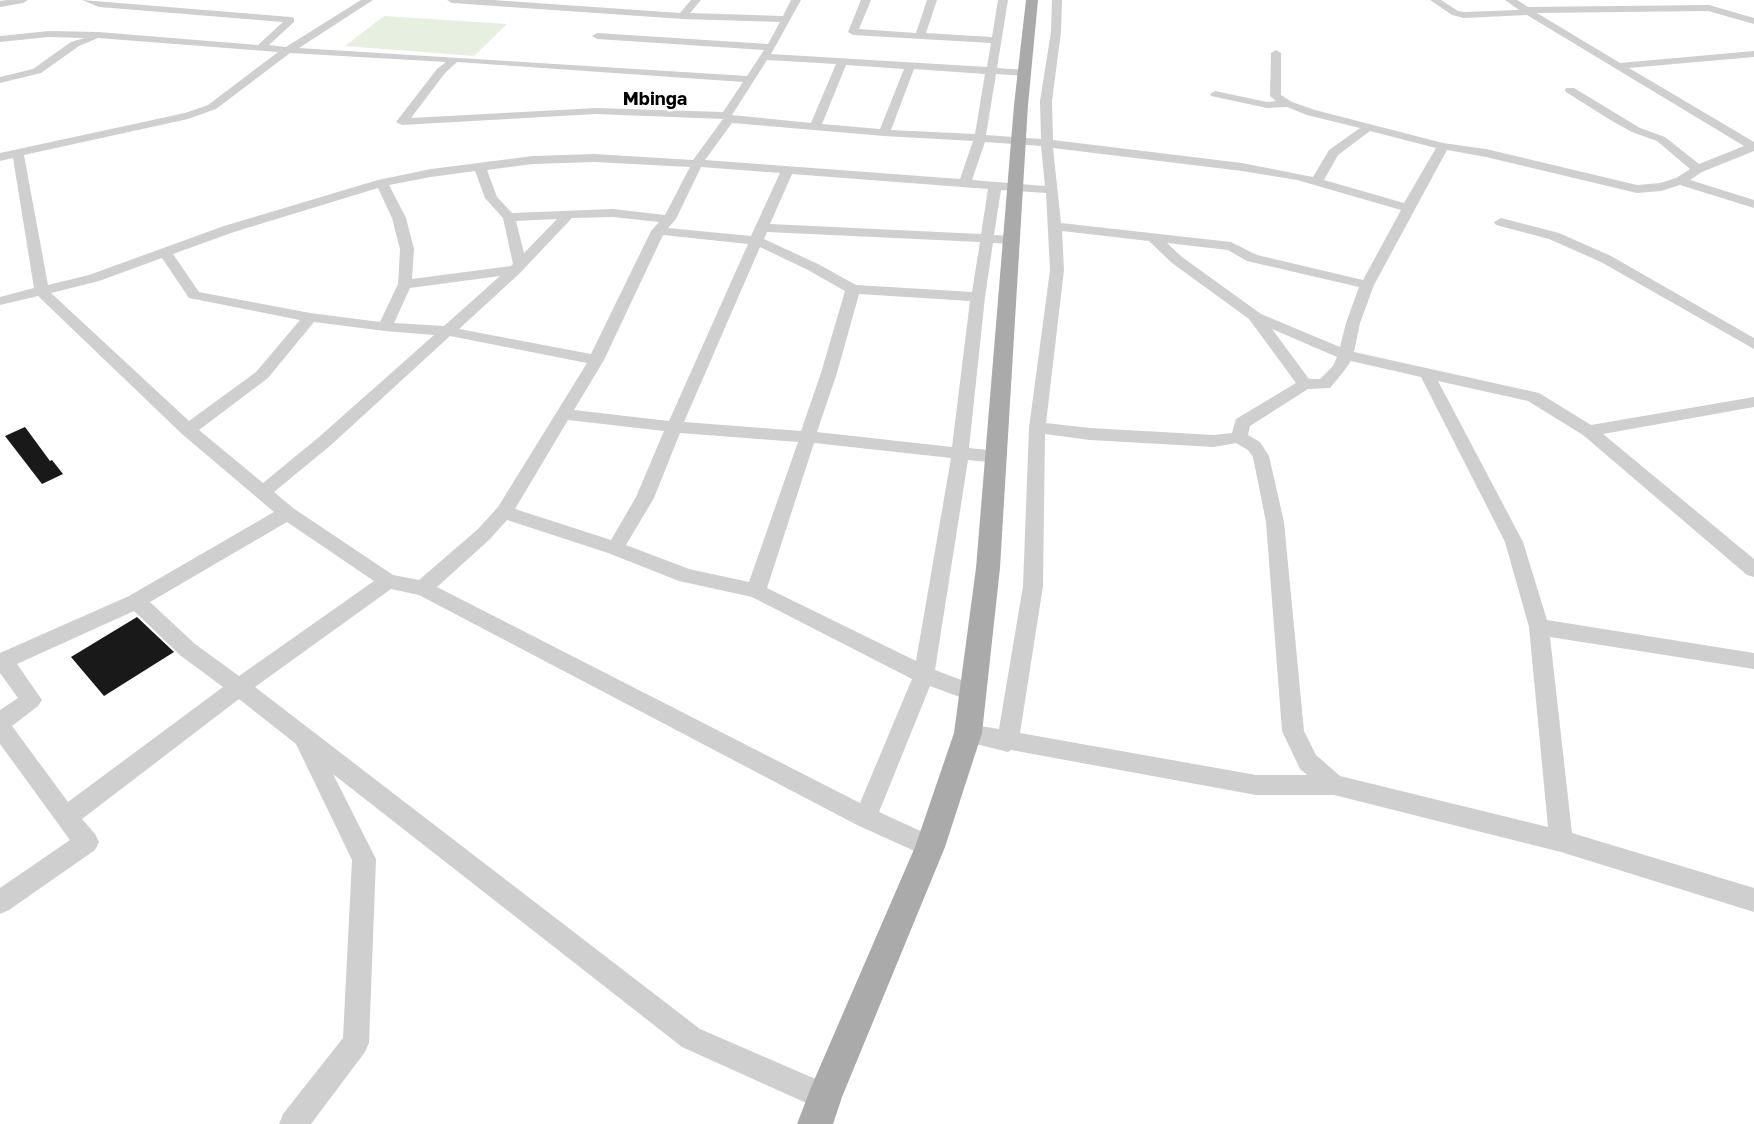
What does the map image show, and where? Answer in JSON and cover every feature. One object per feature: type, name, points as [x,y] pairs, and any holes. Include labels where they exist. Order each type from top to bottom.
[{"type":"main road","points":[[815,1124],[824,1097],[930,847],[968,733],[988,568],[997,458],[1012,240],[1006,186],[1020,140],[1032,0]]},
{"type":"street","points":[[0,4],[23,0]]},
{"type":"street","points":[[87,0],[99,4],[291,20],[260,48]]},
{"type":"street","points":[[0,157],[188,116],[212,107],[288,50],[368,0]]},
{"type":"street","points":[[452,0],[684,16],[785,19]]},
{"type":"street","points":[[632,13],[640,0]]},
{"type":"street","points":[[684,16],[696,0]]},
{"type":"street","points":[[423,588],[484,534],[504,512],[596,360],[658,231],[669,219],[690,181],[697,163],[768,52],[796,0]]},
{"type":"street","points":[[866,0],[853,32],[995,40]]},
{"type":"street","points":[[920,36],[932,0]]},
{"type":"street","points":[[965,184],[980,138],[1003,0]]},
{"type":"street","points":[[1008,742],[1033,586],[1037,428],[1057,270],[1047,144],[1046,101],[1056,32],[1057,0]]},
{"type":"street","points":[[1435,0],[1455,13],[1464,15],[1668,7],[1709,8],[1754,21]]},
{"type":"street","points":[[1510,0],[1617,66],[1754,146]]},
{"type":"street","points":[[0,39],[49,34],[98,35],[288,50],[751,79]]},
{"type":"street","points":[[0,80],[36,71],[76,44],[98,35]]},
{"type":"street","points":[[597,36],[768,52],[842,62],[1025,73]]},
{"type":"street","points":[[1276,53],[1275,96],[1288,104],[1311,113],[1443,146],[1486,153],[1637,189],[1661,187],[1680,181],[1698,169],[1754,146]]},
{"type":"street","points":[[1617,66],[1754,54]]},
{"type":"street","points":[[455,59],[441,70],[402,122],[506,114],[596,111],[727,117],[884,133],[1020,140],[1242,167],[1316,183],[1408,208]]},
{"type":"street","points":[[815,126],[842,62]]},
{"type":"street","points":[[884,133],[910,66]]},
{"type":"street","points":[[1570,90],[1616,120],[1660,139],[1698,169]]},
{"type":"street","points":[[1215,94],[1267,104],[1288,104]]},
{"type":"street","points":[[1316,183],[1333,153],[1365,130],[1366,126]]},
{"type":"street","points":[[1239,437],[1242,423],[1304,384],[1324,384],[1339,368],[1346,355],[1353,323],[1367,285],[1443,146]]},
{"type":"street","points":[[18,153],[42,292],[188,430],[287,513],[388,581],[423,588],[865,817],[930,847]]},
{"type":"street","points":[[0,301],[94,278],[257,220],[382,183],[431,173],[533,160],[594,158],[697,163],[1052,190]]},
{"type":"street","points":[[480,167],[491,198],[509,216],[518,268]]},
{"type":"street","points":[[615,548],[645,498],[674,427],[787,171]]},
{"type":"street","points":[[1680,181],[1754,204]]},
{"type":"street","points":[[382,183],[399,218],[407,249],[406,284],[385,327]]},
{"type":"street","points":[[865,817],[924,676],[960,454],[986,240],[1006,186]]},
{"type":"street","points":[[509,216],[613,213],[669,219]]},
{"type":"street","points":[[263,492],[325,441],[518,268],[569,214]]},
{"type":"street","points":[[1501,222],[1554,236],[1606,259],[1754,344]]},
{"type":"street","points":[[1055,226],[1231,246],[1252,258],[1367,285]]},
{"type":"street","points":[[658,231],[1012,240]]},
{"type":"street","points":[[760,235],[853,289],[978,297]]},
{"type":"street","points":[[1153,237],[1177,260],[1256,317],[1346,355],[1533,397],[1589,431],[1754,570]]},
{"type":"street","points":[[166,252],[194,295],[310,317],[385,327],[447,331],[596,360]]},
{"type":"street","points":[[406,284],[518,268]]},
{"type":"street","points":[[756,592],[808,437],[853,289]]},
{"type":"street","points":[[188,430],[262,375],[310,317]]},
{"type":"street","points":[[1256,317],[1304,384]]},
{"type":"street","points":[[1426,374],[1514,542],[1539,627],[1561,841]]},
{"type":"street","points":[[1589,431],[1754,402]]},
{"type":"street","points":[[564,414],[674,427],[808,437],[997,458]]},
{"type":"street","points":[[1037,428],[1090,434],[1214,440],[1239,437],[1254,446],[1261,456],[1275,522],[1292,731],[1308,762],[1334,785]]},
{"type":"street","points":[[504,512],[615,548],[686,576],[756,592],[924,676],[973,693]]},
{"type":"street","points":[[0,722],[31,700],[1,662],[136,601],[287,513]]},
{"type":"street","points":[[66,817],[239,687],[388,581]]},
{"type":"street","points":[[136,601],[188,650],[239,687],[366,788],[691,1038],[824,1097]]},
{"type":"street","points":[[1539,627],[1754,661]]},
{"type":"street","points":[[0,727],[86,842],[0,902]]},
{"type":"street","points":[[968,733],[1008,742],[1256,785],[1334,785],[1561,841],[1754,900]]},
{"type":"street","points":[[293,1124],[356,1043],[364,859],[302,736]]},
{"type":"shaded area","points":[[384,16],[507,24],[474,56],[345,46]]},
{"type":"building","points":[[25,427],[50,461],[52,460],[63,474],[42,484],[5,436]]},
{"type":"building","points":[[137,617],[174,652],[104,696],[71,657]]},
{"type":"district","name":"Mbinga","points":[[655,99]]}]
